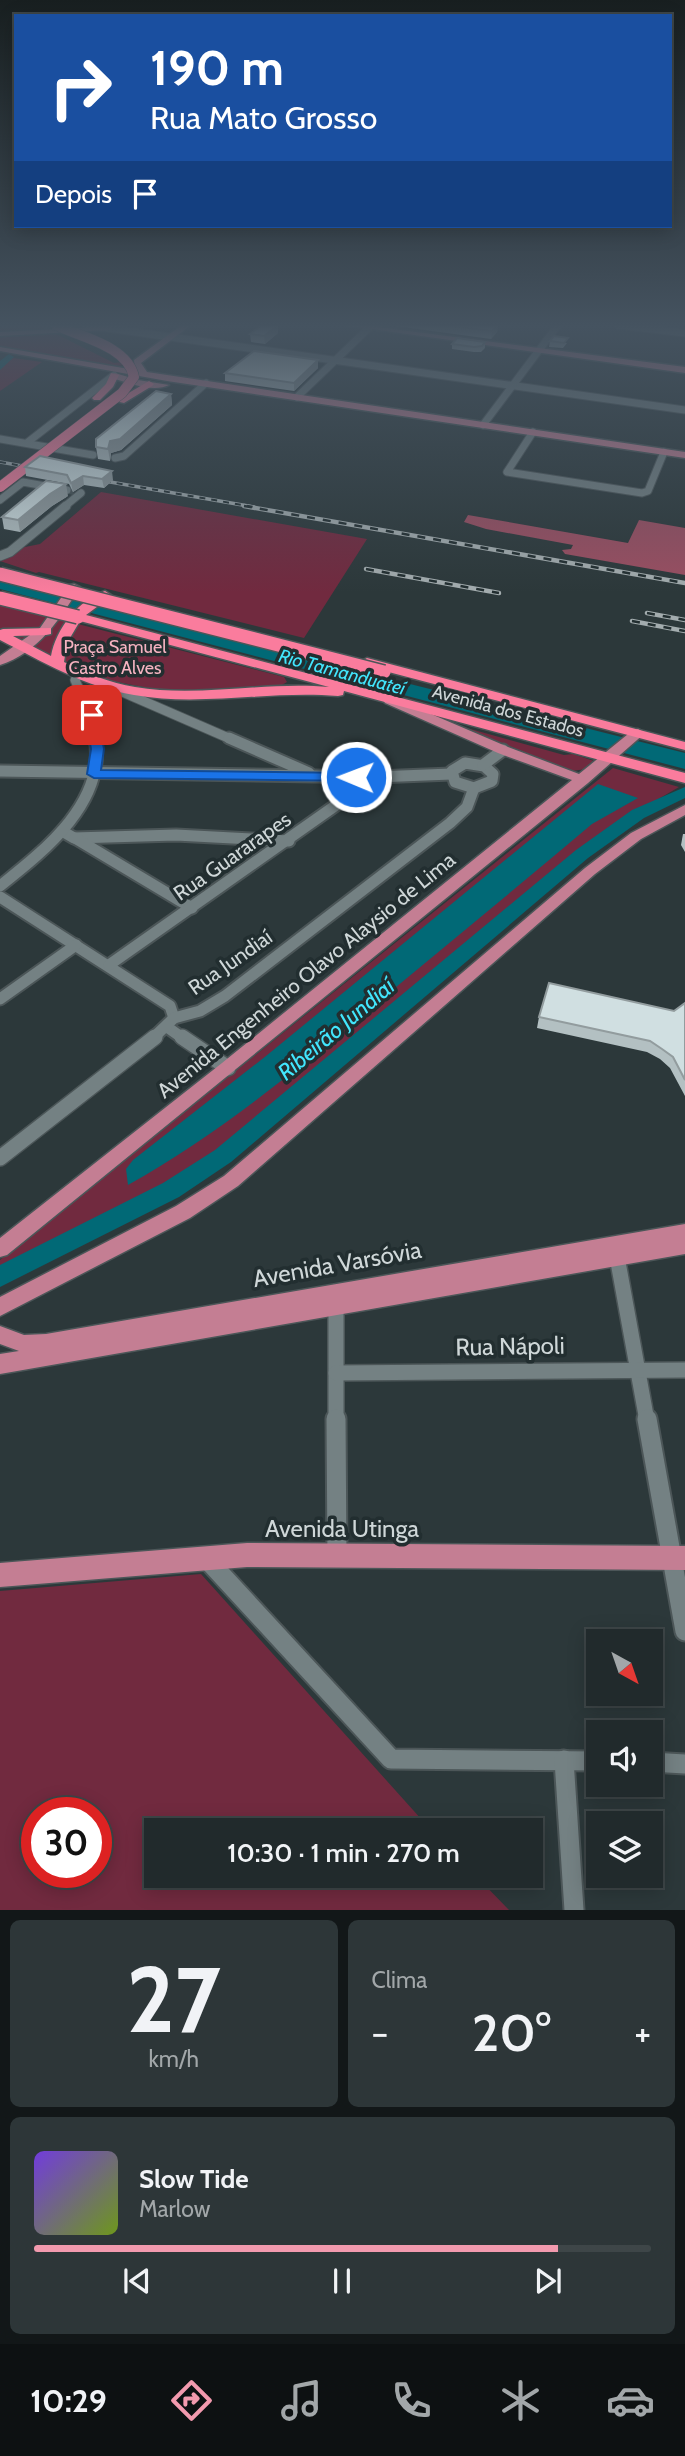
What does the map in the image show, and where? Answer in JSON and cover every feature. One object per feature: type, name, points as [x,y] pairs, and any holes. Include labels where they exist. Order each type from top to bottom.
[{"type":"highway","points":[[24,464],[37,442],[75,414]]},
{"type":"highway","points":[[0,486],[87,414]]},
{"type":"highway","points":[[0,478],[93,414]]},
{"type":"highway","points":[[24,464],[57,450],[103,414]]},
{"type":"highway","name":"Avenida dos Estados","points":[[0,567],[71,591],[432,680],[635,736],[685,746]]},
{"type":"highway","name":"Avenida dos Estados","points":[[0,574],[384,672],[432,680]]},
{"type":"highway","name":"Avenida dos Estados","points":[[0,598],[340,684],[389,700],[612,755],[685,778]]},
{"type":"highway","points":[[57,663],[59,648],[75,619],[100,598]]},
{"type":"highway","points":[[0,634],[46,631]]},
{"type":"highway","points":[[0,634],[107,685],[168,693],[293,689],[369,694]]},
{"type":"main road","points":[[411,414],[685,454]]},
{"type":"main road","points":[[0,661],[25,648],[46,631],[71,591]]},
{"type":"main road","points":[[389,700],[503,750],[583,780]]},
{"type":"main road","name":"Avenida Engenheiro Olavo Alaysio de Lima","points":[[0,1249],[228,1068],[635,736]]},
{"type":"main road","points":[[0,1307],[183,1212],[230,1181],[590,871],[636,836],[685,809]]},
{"type":"main road","name":"Avenida Varsóvia","points":[[616,1251],[685,1232]]},
{"type":"main road","name":"Avenida Varsóvia","points":[[0,1335],[34,1344],[336,1298],[616,1251],[685,1246]]},
{"type":"main road","name":"Avenida Varsóvia","points":[[0,1364],[336,1298]]},
{"type":"main road","name":"Avenida Utinga","points":[[0,1575],[205,1557],[678,1558]]},
{"type":"street","points":[[28,442],[64,414]]},
{"type":"street","points":[[115,458],[124,456],[171,414]]},
{"type":"street","points":[[483,425],[491,414]]},
{"type":"street","points":[[533,432],[508,472],[645,493],[664,452]]},
{"type":"street","points":[[0,439],[93,455]]},
{"type":"street","points":[[0,478],[81,493],[10,552],[0,556]]},
{"type":"street","points":[[0,500],[23,482]]},
{"type":"street","points":[[0,887],[62,831],[86,794],[94,774],[98,749],[96,729],[75,680],[80,673]]},
{"type":"street","points":[[107,685],[317,776]]},
{"type":"street","points":[[484,765],[503,750]]},
{"type":"street","points":[[0,771],[376,777],[451,775],[460,785],[474,788],[485,786],[493,778],[491,771],[484,765],[465,764],[455,768],[451,775]]},
{"type":"street","name":"Rua Guararapes","points":[[109,965],[289,841],[376,777]]},
{"type":"street","name":"Rua Jundiaí","points":[[0,1158],[170,1022],[201,1011],[236,988],[460,815],[467,807],[474,788]]},
{"type":"street","points":[[62,831],[192,908]]},
{"type":"street","points":[[75,838],[176,835],[289,841]]},
{"type":"street","points":[[0,897],[170,1006],[170,1022],[228,1068]]},
{"type":"street","points":[[0,999],[76,945]]},
{"type":"street","points":[[616,1251],[678,1558],[685,1632]]},
{"type":"street","points":[[336,1298],[337,1557]]},
{"type":"street","name":"Rua Nápoli","points":[[336,1373],[685,1370]]},
{"type":"street","points":[[205,1557],[391,1759],[586,1761]]},
{"type":"street","points":[[564,1760],[574,1910]]},
{"type":"street","points":[[663,1762],[685,1763]]},
{"type":"green space","points":[[101,492],[367,539],[304,638],[36,573],[0,561],[0,558],[20,548],[40,544]]},
{"type":"green space","name":"Praça Samuel Castro Alves","points":[[0,604],[284,677],[287,682],[277,688],[216,691],[159,690],[107,680],[0,632]]},
{"type":"green space","points":[[456,725],[594,761],[586,769],[572,771]]},
{"type":"green space","points":[[613,768],[679,787],[605,830],[208,1160],[172,1185],[0,1271],[0,1260]]},
{"type":"green space","points":[[201,1574],[420,1818],[144,1818],[144,1888],[488,1888],[509,1910],[0,1910],[0,1591]]},
{"type":"shaded area","points":[[468,515],[628,543],[639,520],[685,528],[685,575],[565,554],[562,550],[571,549],[573,545],[486,529],[464,522]]},
{"type":"water","name":"Rio Tamanduateí","points":[[0,577],[91,604],[685,753],[685,769],[0,589]]},
{"type":"water","points":[[598,784],[638,798],[592,824],[258,1099],[194,1144],[128,1185],[126,1169],[133,1160],[266,1056]]},
{"type":"building","points":[[127,414],[148,414],[120,439],[110,441],[108,449],[96,447],[96,439]]},
{"type":"building","points":[[40,456],[112,471],[102,479],[83,476],[71,483],[67,475],[25,467]]},
{"type":"building","points":[[46,481],[66,484],[18,520],[2,517]]},
{"type":"building","points":[[549,983],[674,1011],[685,1003],[685,1080],[673,1057],[650,1041],[539,1017]]},
{"type":"waterway","name":"Ribeirão Jundiaí","points":[[0,1277],[171,1190],[223,1156],[582,854],[638,814],[685,792]]},
{"type":"tunnel","points":[[67,490],[76,492]]},
{"type":"railway","points":[[0,462],[45,470]]},
{"type":"railway","points":[[93,479],[254,507]]},
{"type":"railway","points":[[244,506],[685,583]]},
{"type":"railway","points":[[366,569],[499,593]]},
{"type":"railway","points":[[647,613],[685,620]]},
{"type":"railway","points":[[632,621],[685,631]]},
{"type":"route","points":[[92,715],[98,749],[94,774],[356,777]]}]
